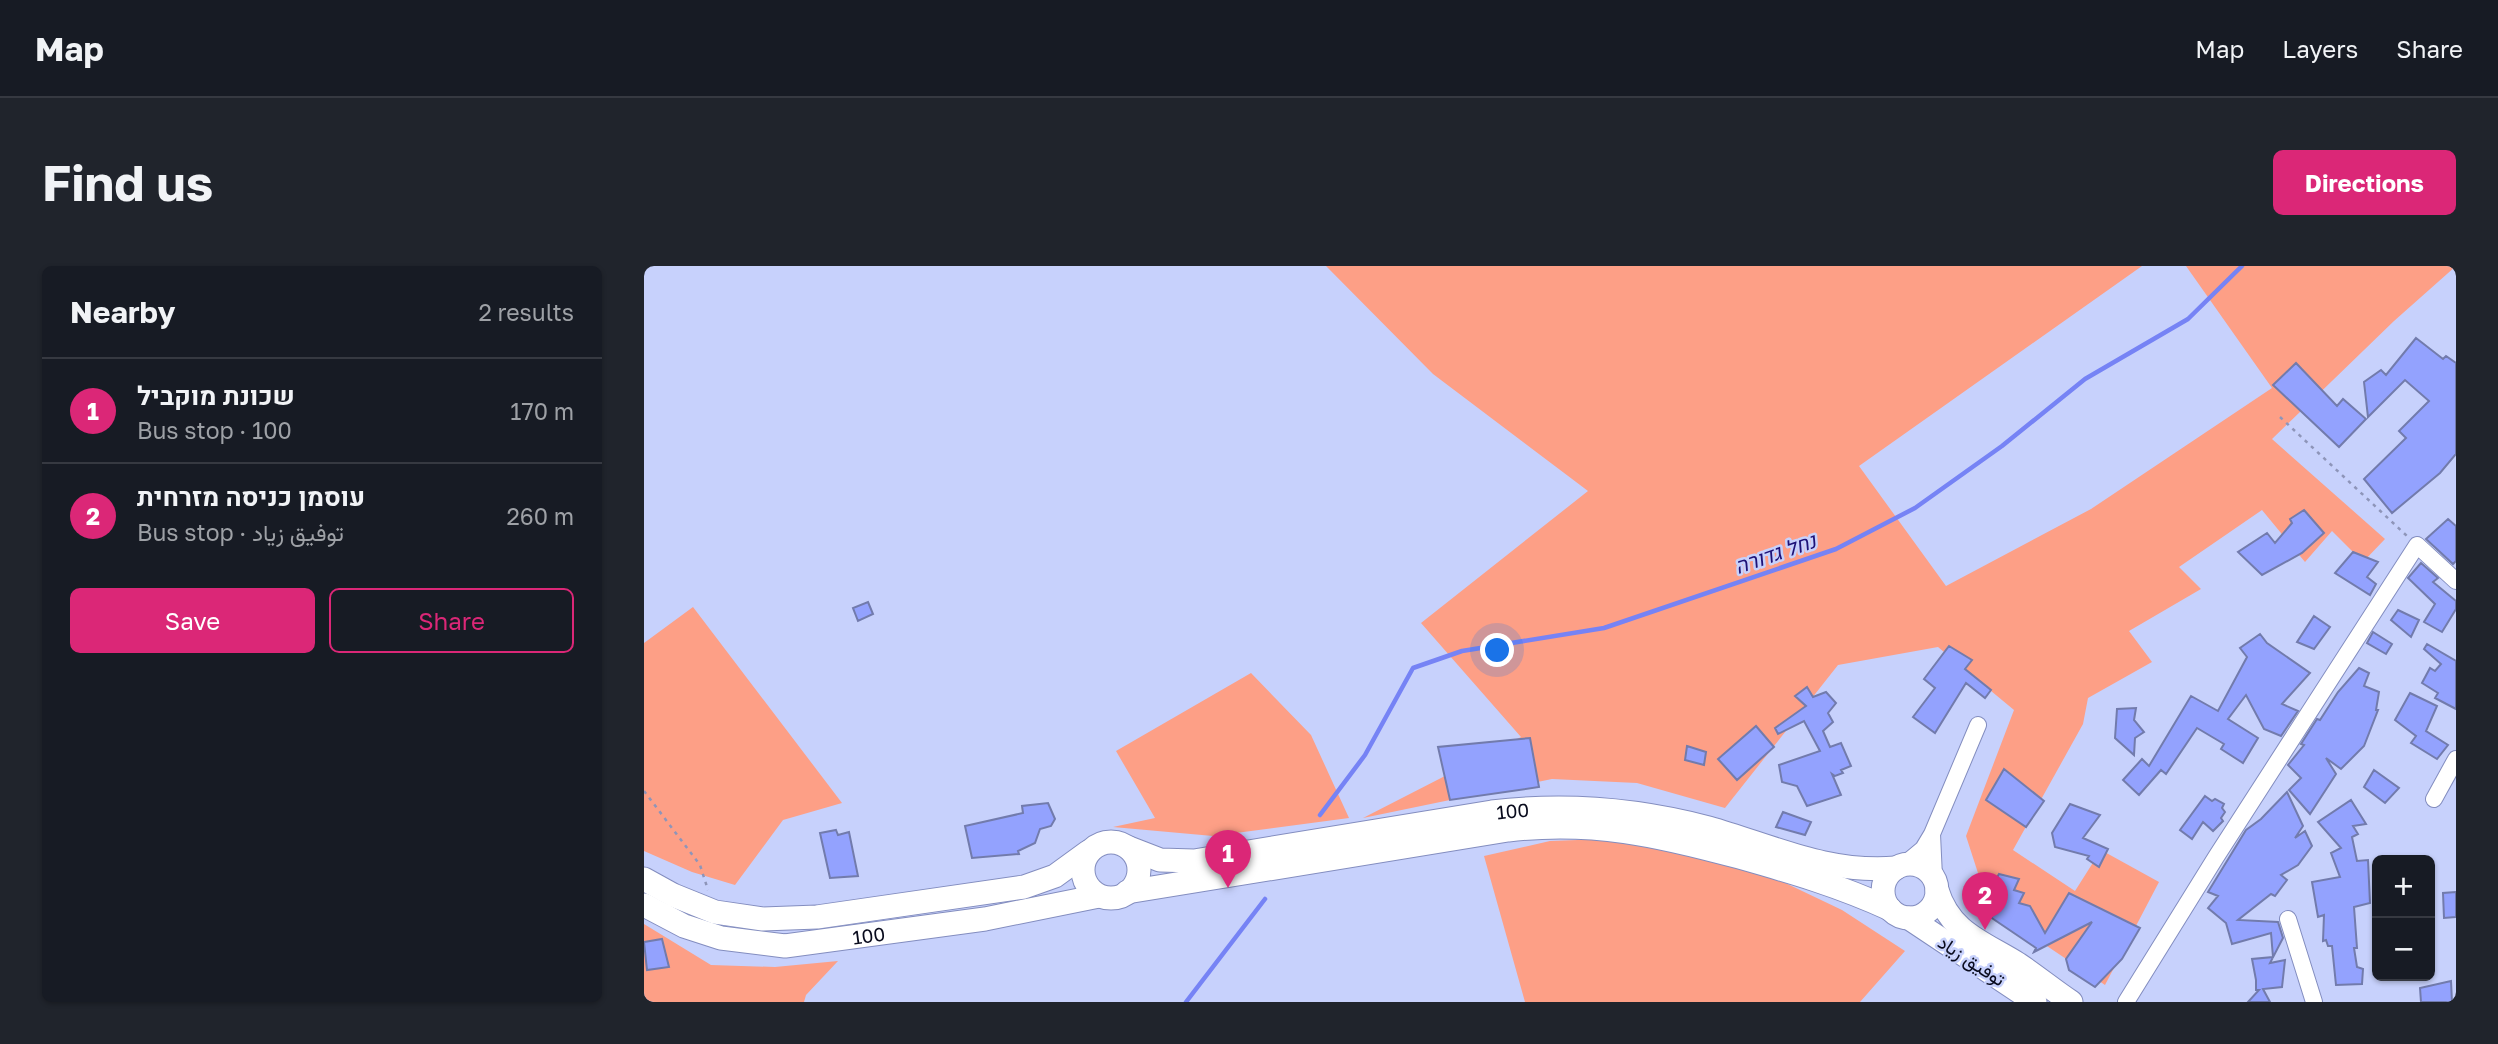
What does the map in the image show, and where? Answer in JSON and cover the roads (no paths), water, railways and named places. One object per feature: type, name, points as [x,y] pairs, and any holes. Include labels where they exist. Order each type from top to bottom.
[{"type":"main road","name":"100","points":[[1129,848],[1160,860],[1194,861],[1492,812],[1580,807],[1630,811],[1682,821],[1851,869],[1900,866]]},
{"type":"main road","name":"100","points":[[1127,892],[1507,830],[1573,826],[1623,830],[1679,841],[1798,874],[1866,897],[1900,913]]},
{"type":"main road","points":[[1112,841],[1129,848],[1138,863],[1139,872],[1137,881],[1127,892],[1115,898],[1099,895],[1089,888],[1084,880],[1084,861],[1088,852],[1103,842],[1112,841]]},
{"type":"main road","name":"100","points":[[644,879],[706,909],[737,917],[791,919],[1024,887],[1055,876],[1088,852]]},
{"type":"main road","points":[[1900,866],[1920,866],[1935,884],[1932,906],[1918,916],[1900,913],[1885,903],[1885,880],[1900,866]]},
{"type":"main road","name":"توفيق زياد","points":[[1935,884],[1942,908],[1959,928],[2021,966],[2071,1002]]},
{"type":"main road","name":"100","points":[[644,905],[684,926],[721,938],[785,946],[985,919],[1099,895]]},
{"type":"main road","name":"توفيق زياد","points":[[1900,913],[2035,1002]]},
{"type":"street","points":[[2126,1002],[2417,545],[2456,581]]},
{"type":"street","points":[[1900,866],[1923,849],[1932,834],[1978,724]]},
{"type":"street","points":[[2434,799],[2456,759]]},
{"type":"street","points":[[1932,834],[1935,884]]},
{"type":"street","points":[[2288,919],[2315,1002]]},
{"type":"waterway","name":"נחל גדורה","points":[[1320,815],[1365,755],[1413,668],[1462,651],[1604,628],[1836,549],[1915,508],[2002,446],[2085,379],[2188,319],[2242,266]]},
{"type":"waterway","name":"נחל גדורה","points":[[1186,1002],[1265,899]]},
{"type":"place","name":"שכונת מוקביל","points":[[1228,888]]},
{"type":"place","name":"עוסמן כניסה מזרחית","points":[[1985,930]]}]
